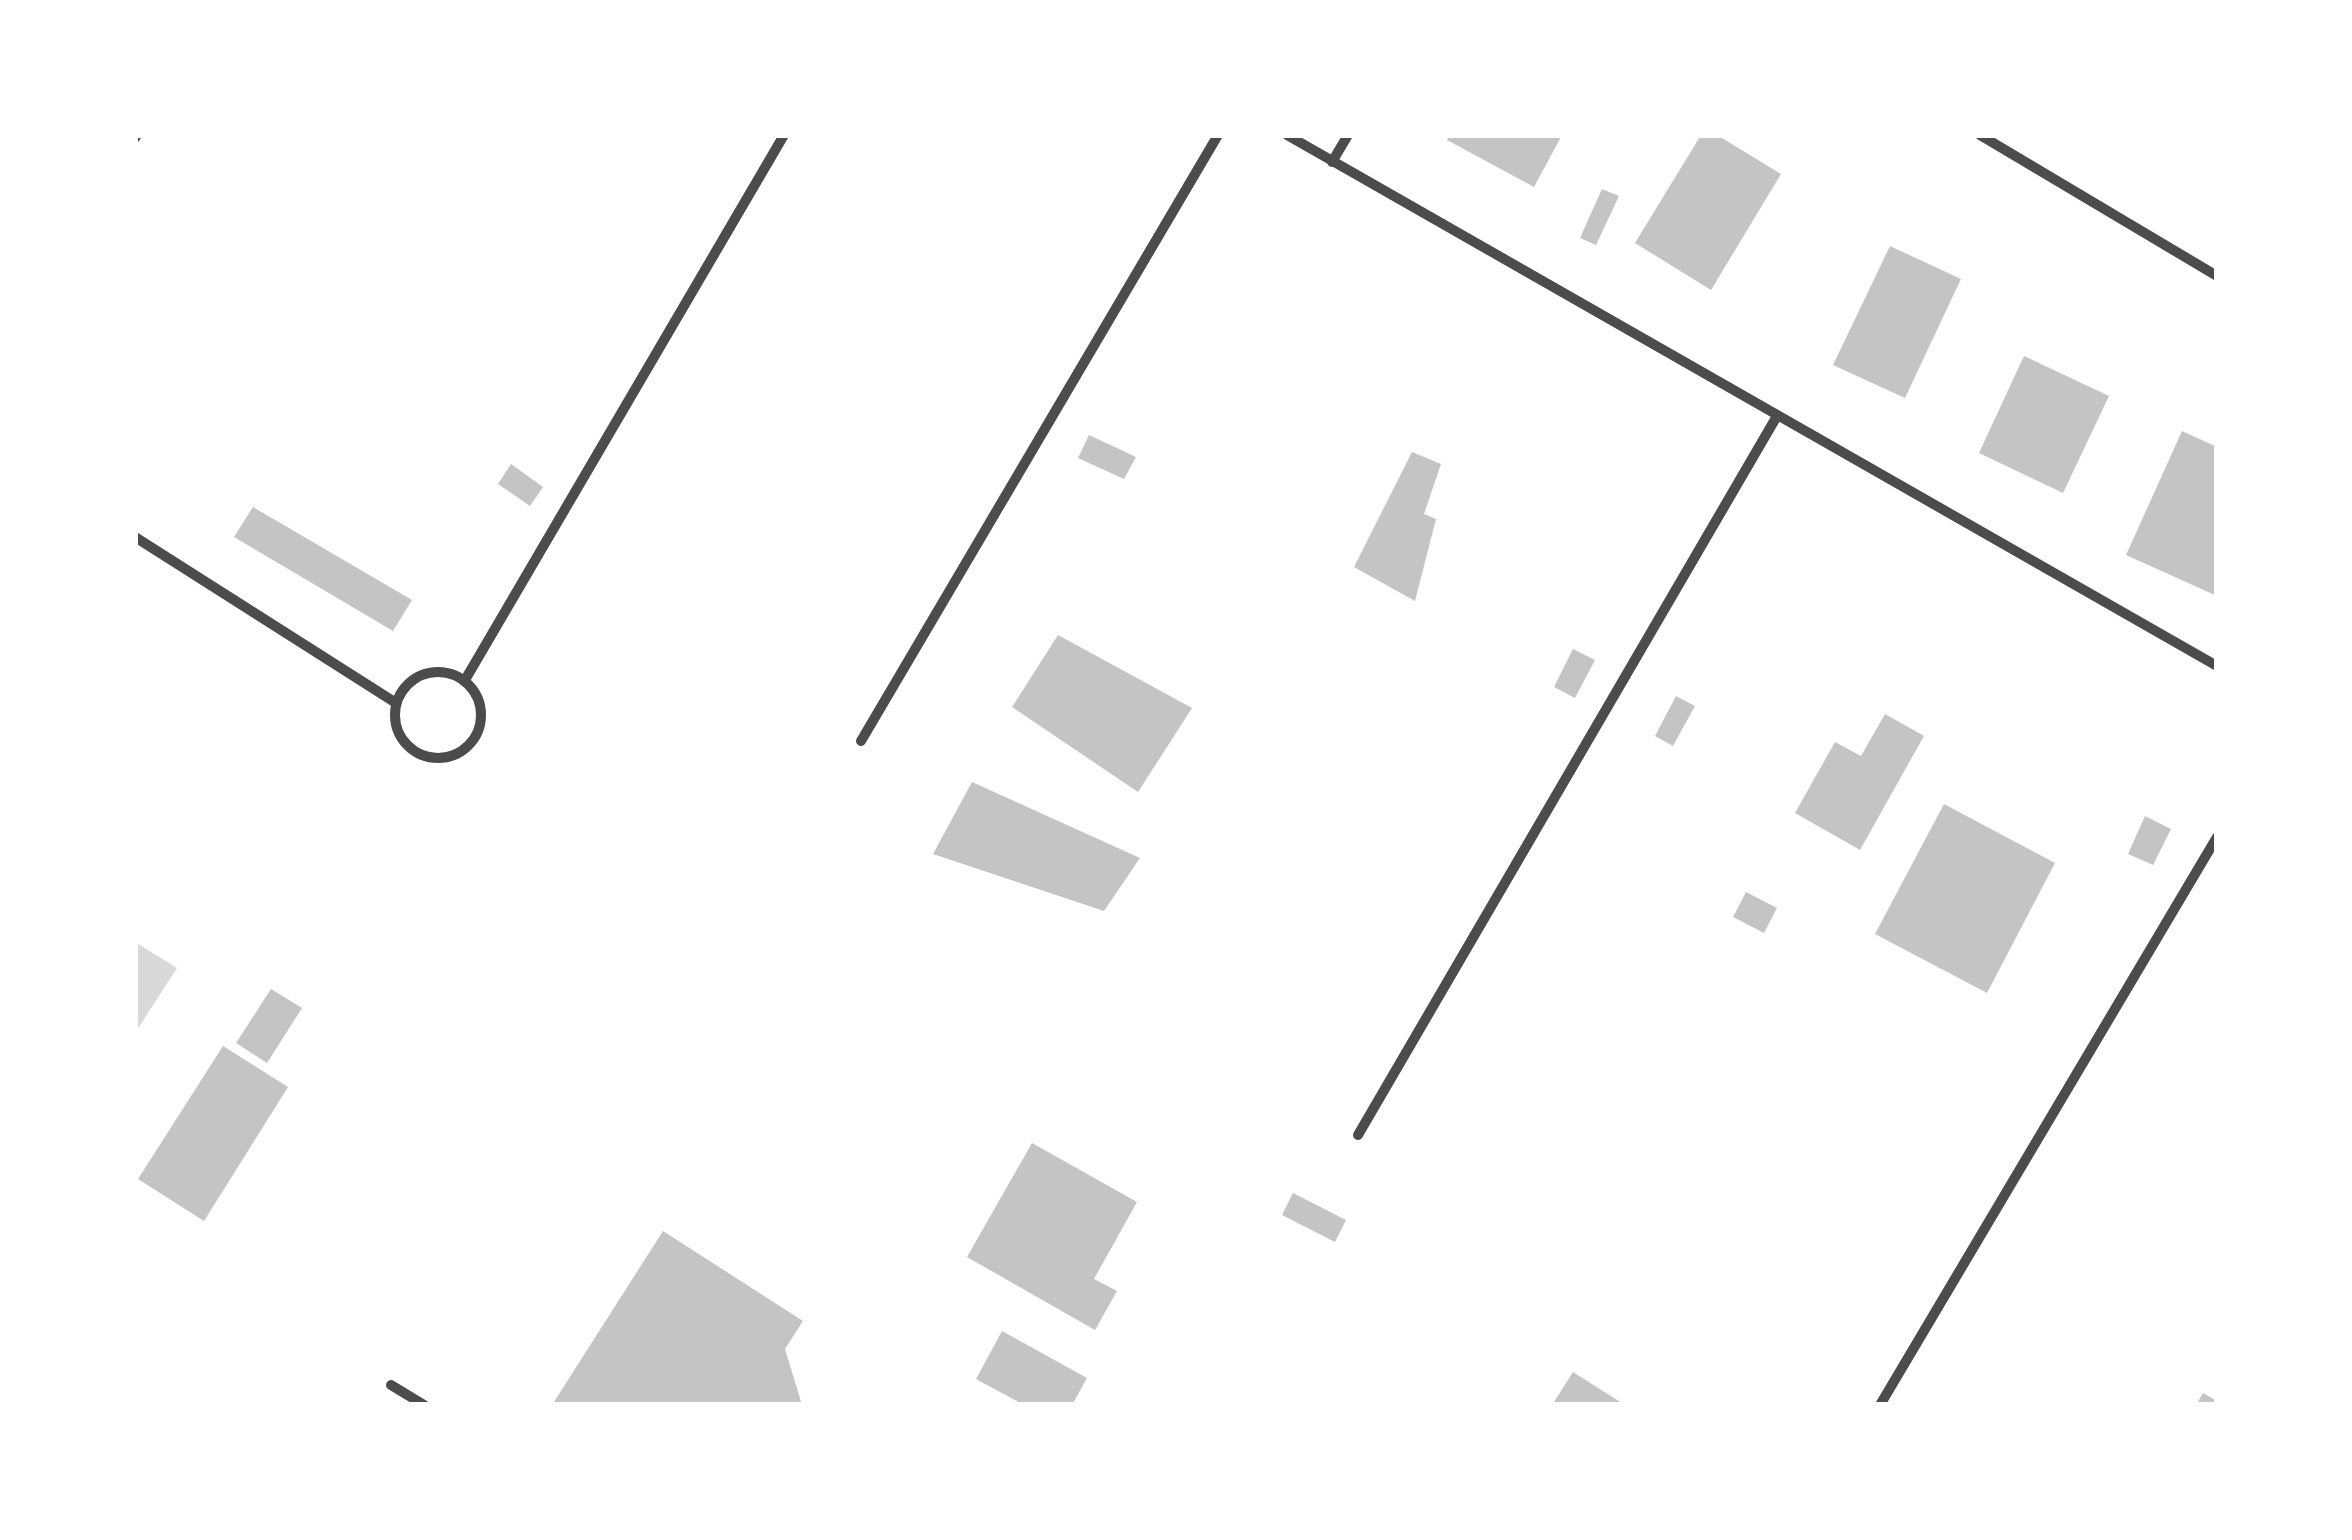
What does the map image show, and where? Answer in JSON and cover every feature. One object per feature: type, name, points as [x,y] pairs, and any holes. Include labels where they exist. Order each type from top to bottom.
[{"type":"street","points":[[466,680],[784,135]]},
{"type":"street","points":[[862,741],[1218,135]]},
{"type":"street","points":[[1286,135],[2217,666]]},
{"type":"street","points":[[1332,162],[1348,135]]},
{"type":"street","points":[[1980,135],[2217,276]]},
{"type":"street","points":[[1358,1135],[1777,416]]},
{"type":"street","points":[[135,537],[396,702]]},
{"type":"street","points":[[439,670],[466,680],[478,696],[482,717],[476,737],[461,752],[441,758],[421,755],[404,742],[395,724],[396,702],[412,679],[439,670]]},
{"type":"street","points":[[1880,1405],[2217,837]]},
{"type":"street","points":[[392,1385],[424,1405]]},
{"type":"shaded area","points":[[135,942],[177,968],[135,1033]]},
{"type":"building","points":[[1449,135],[1562,135],[1534,187],[1447,140]]},
{"type":"building","points":[[1701,135],[1717,135],[1781,174],[1711,290],[1635,243]]},
{"type":"building","points":[[1602,189],[1619,196],[1596,245],[1580,238]]},
{"type":"building","points":[[1890,246],[1961,279],[1905,398],[1833,365]]},
{"type":"building","points":[[2024,356],[2109,396],[2063,493],[1979,453]]},
{"type":"building","points":[[2182,431],[2217,447],[2217,596],[2126,555]]},
{"type":"building","points":[[1089,435],[1136,457],[1124,479],[1078,458]]},
{"type":"building","points":[[1412,452],[1441,464],[1424,514],[1436,519],[1415,601],[1354,567]]},
{"type":"building","points":[[511,464],[543,487],[530,506],[498,484]]},
{"type":"building","points":[[253,507],[412,600],[393,631],[234,537]]},
{"type":"building","points":[[1058,635],[1192,708],[1138,792],[1012,707]]},
{"type":"building","points":[[1573,649],[1595,660],[1575,698],[1554,687]]},
{"type":"building","points":[[1676,696],[1695,706],[1673,746],[1655,736]]},
{"type":"building","points":[[1885,714],[1924,736],[1860,850],[1795,813],[1835,742],[1861,756]]},
{"type":"building","points":[[972,782],[1140,858],[1104,911],[933,854]]},
{"type":"building","points":[[1944,804],[2055,863],[1987,993],[1875,934]]},
{"type":"building","points":[[2145,816],[2171,829],[2153,865],[2128,854]]},
{"type":"building","points":[[1746,892],[1777,908],[1764,933],[1733,917]]},
{"type":"building","points":[[271,989],[302,1008],[267,1063],[236,1043]]},
{"type":"building","points":[[223,1046],[288,1087],[204,1221],[138,1179]]},
{"type":"building","points":[[1032,1143],[1137,1202],[1094,1279],[1117,1291],[1095,1330],[967,1257]]},
{"type":"building","points":[[1293,1193],[1346,1220],[1335,1242],[1282,1215]]},
{"type":"building","points":[[663,1231],[803,1321],[785,1349],[802,1405],[552,1405]]},
{"type":"building","points":[[1002,1331],[1087,1378],[1072,1405],[1024,1405],[976,1379]]},
{"type":"building","points":[[1573,1372],[1625,1405],[1552,1405]]},
{"type":"building","points":[[2203,1393],[2217,1401],[2217,1405],[2196,1405]]}]
